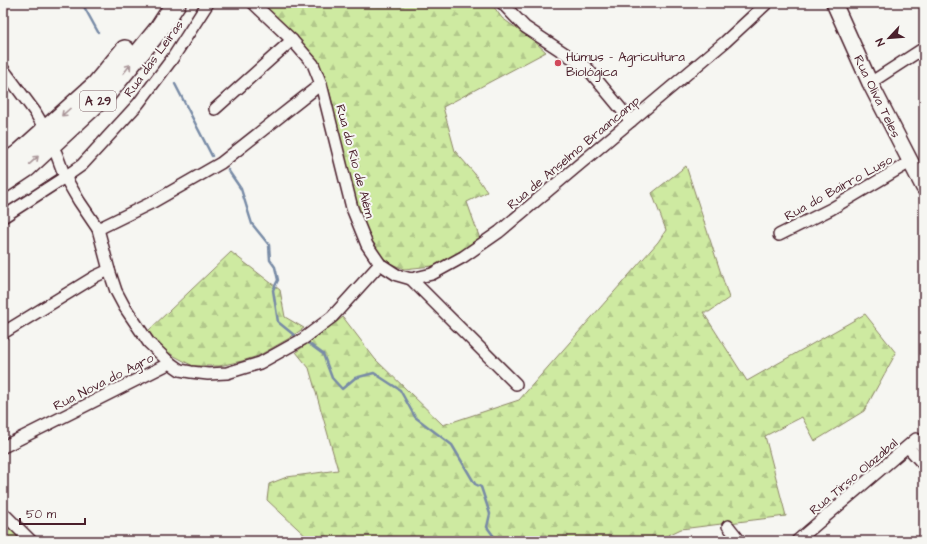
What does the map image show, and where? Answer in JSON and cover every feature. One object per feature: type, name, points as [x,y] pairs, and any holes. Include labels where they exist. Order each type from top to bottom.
[{"type":"highway","name":"A 29","points":[[3,165],[18,155],[96,85],[148,21],[160,3]]},
{"type":"highway","name":"A 29","points":[[3,183],[27,167],[107,93],[159,29],[176,3]]},
{"type":"main road","name":"Rua Oliva Teles","points":[[834,3],[870,83],[924,188]]},
{"type":"street","name":"Rua das Leiras","points":[[3,217],[82,165],[138,104],[172,59],[208,3]]},
{"type":"street","name":"Rua do Rio de Além","points":[[255,3],[292,40],[313,64],[321,84],[352,208],[367,245],[380,264]]},
{"type":"street","points":[[502,3],[526,27],[587,68],[631,121]]},
{"type":"street","name":"Rua de Anselmo Braancamp","points":[[411,279],[432,274],[463,257],[499,232],[725,42],[767,3]]},
{"type":"street","points":[[215,109],[292,40]]},
{"type":"street","points":[[870,83],[924,48]]},
{"type":"street","points":[[3,69],[35,112],[42,124]]},
{"type":"street","points":[[98,229],[153,202],[221,163],[321,84]]},
{"type":"street","name":"Rua Nova do Agro","points":[[3,447],[170,363],[149,343],[124,306],[116,291],[108,270],[98,229],[65,177],[56,154]]},
{"type":"street","name":"Rua do Bairro Luso","points":[[778,235],[831,208],[910,162]]},
{"type":"street","points":[[170,363],[180,370],[208,374],[226,373],[260,363],[303,339],[332,317],[380,264],[396,275],[411,279],[516,384]]},
{"type":"street","points":[[3,333],[108,270]]},
{"type":"street","points":[[908,447],[920,444]]},
{"type":"street","name":"Rua Tirso Olazabal","points":[[797,541],[908,447],[924,465]]},
{"type":"street","points":[[3,513],[31,541]]},
{"type":"street","points":[[728,526],[740,541]]},
{"type":"green space","points":[[268,3],[491,3],[502,18],[534,41],[546,52],[443,107],[455,151],[474,173],[487,192],[467,202],[480,239],[442,265],[404,269],[384,261],[371,243],[349,194],[333,105],[325,77],[305,45],[263,8]]},
{"type":"green space","points":[[686,166],[729,298],[709,312],[703,312],[747,381],[865,314],[896,353],[864,411],[815,441],[802,417],[765,436],[786,516],[681,529],[658,541],[311,541],[267,500],[269,484],[287,477],[338,470],[309,368],[296,352],[343,317],[375,359],[443,425],[519,400],[658,242],[666,230],[652,193]]},
{"type":"green space","points":[[231,252],[280,290],[285,317],[304,328],[258,356],[219,366],[193,366],[165,351],[148,331]]},
{"type":"green space","points":[[3,520],[24,541],[3,541]]},
{"type":"waterway","points":[[82,3],[98,32]]},
{"type":"waterway","points":[[175,84],[212,156]]},
{"type":"waterway","points":[[228,170],[241,189],[252,224],[269,245],[270,260],[275,267],[278,280],[273,290],[278,322],[294,335]]},
{"type":"waterway","points":[[308,343],[323,354],[332,378],[342,389],[355,378],[374,373],[400,390],[415,417],[452,445],[475,484],[481,487],[490,514],[487,527],[495,538],[495,541]]},
{"type":"place","name":"Húmus - Agricultura Biológica","points":[[558,63]]}]
